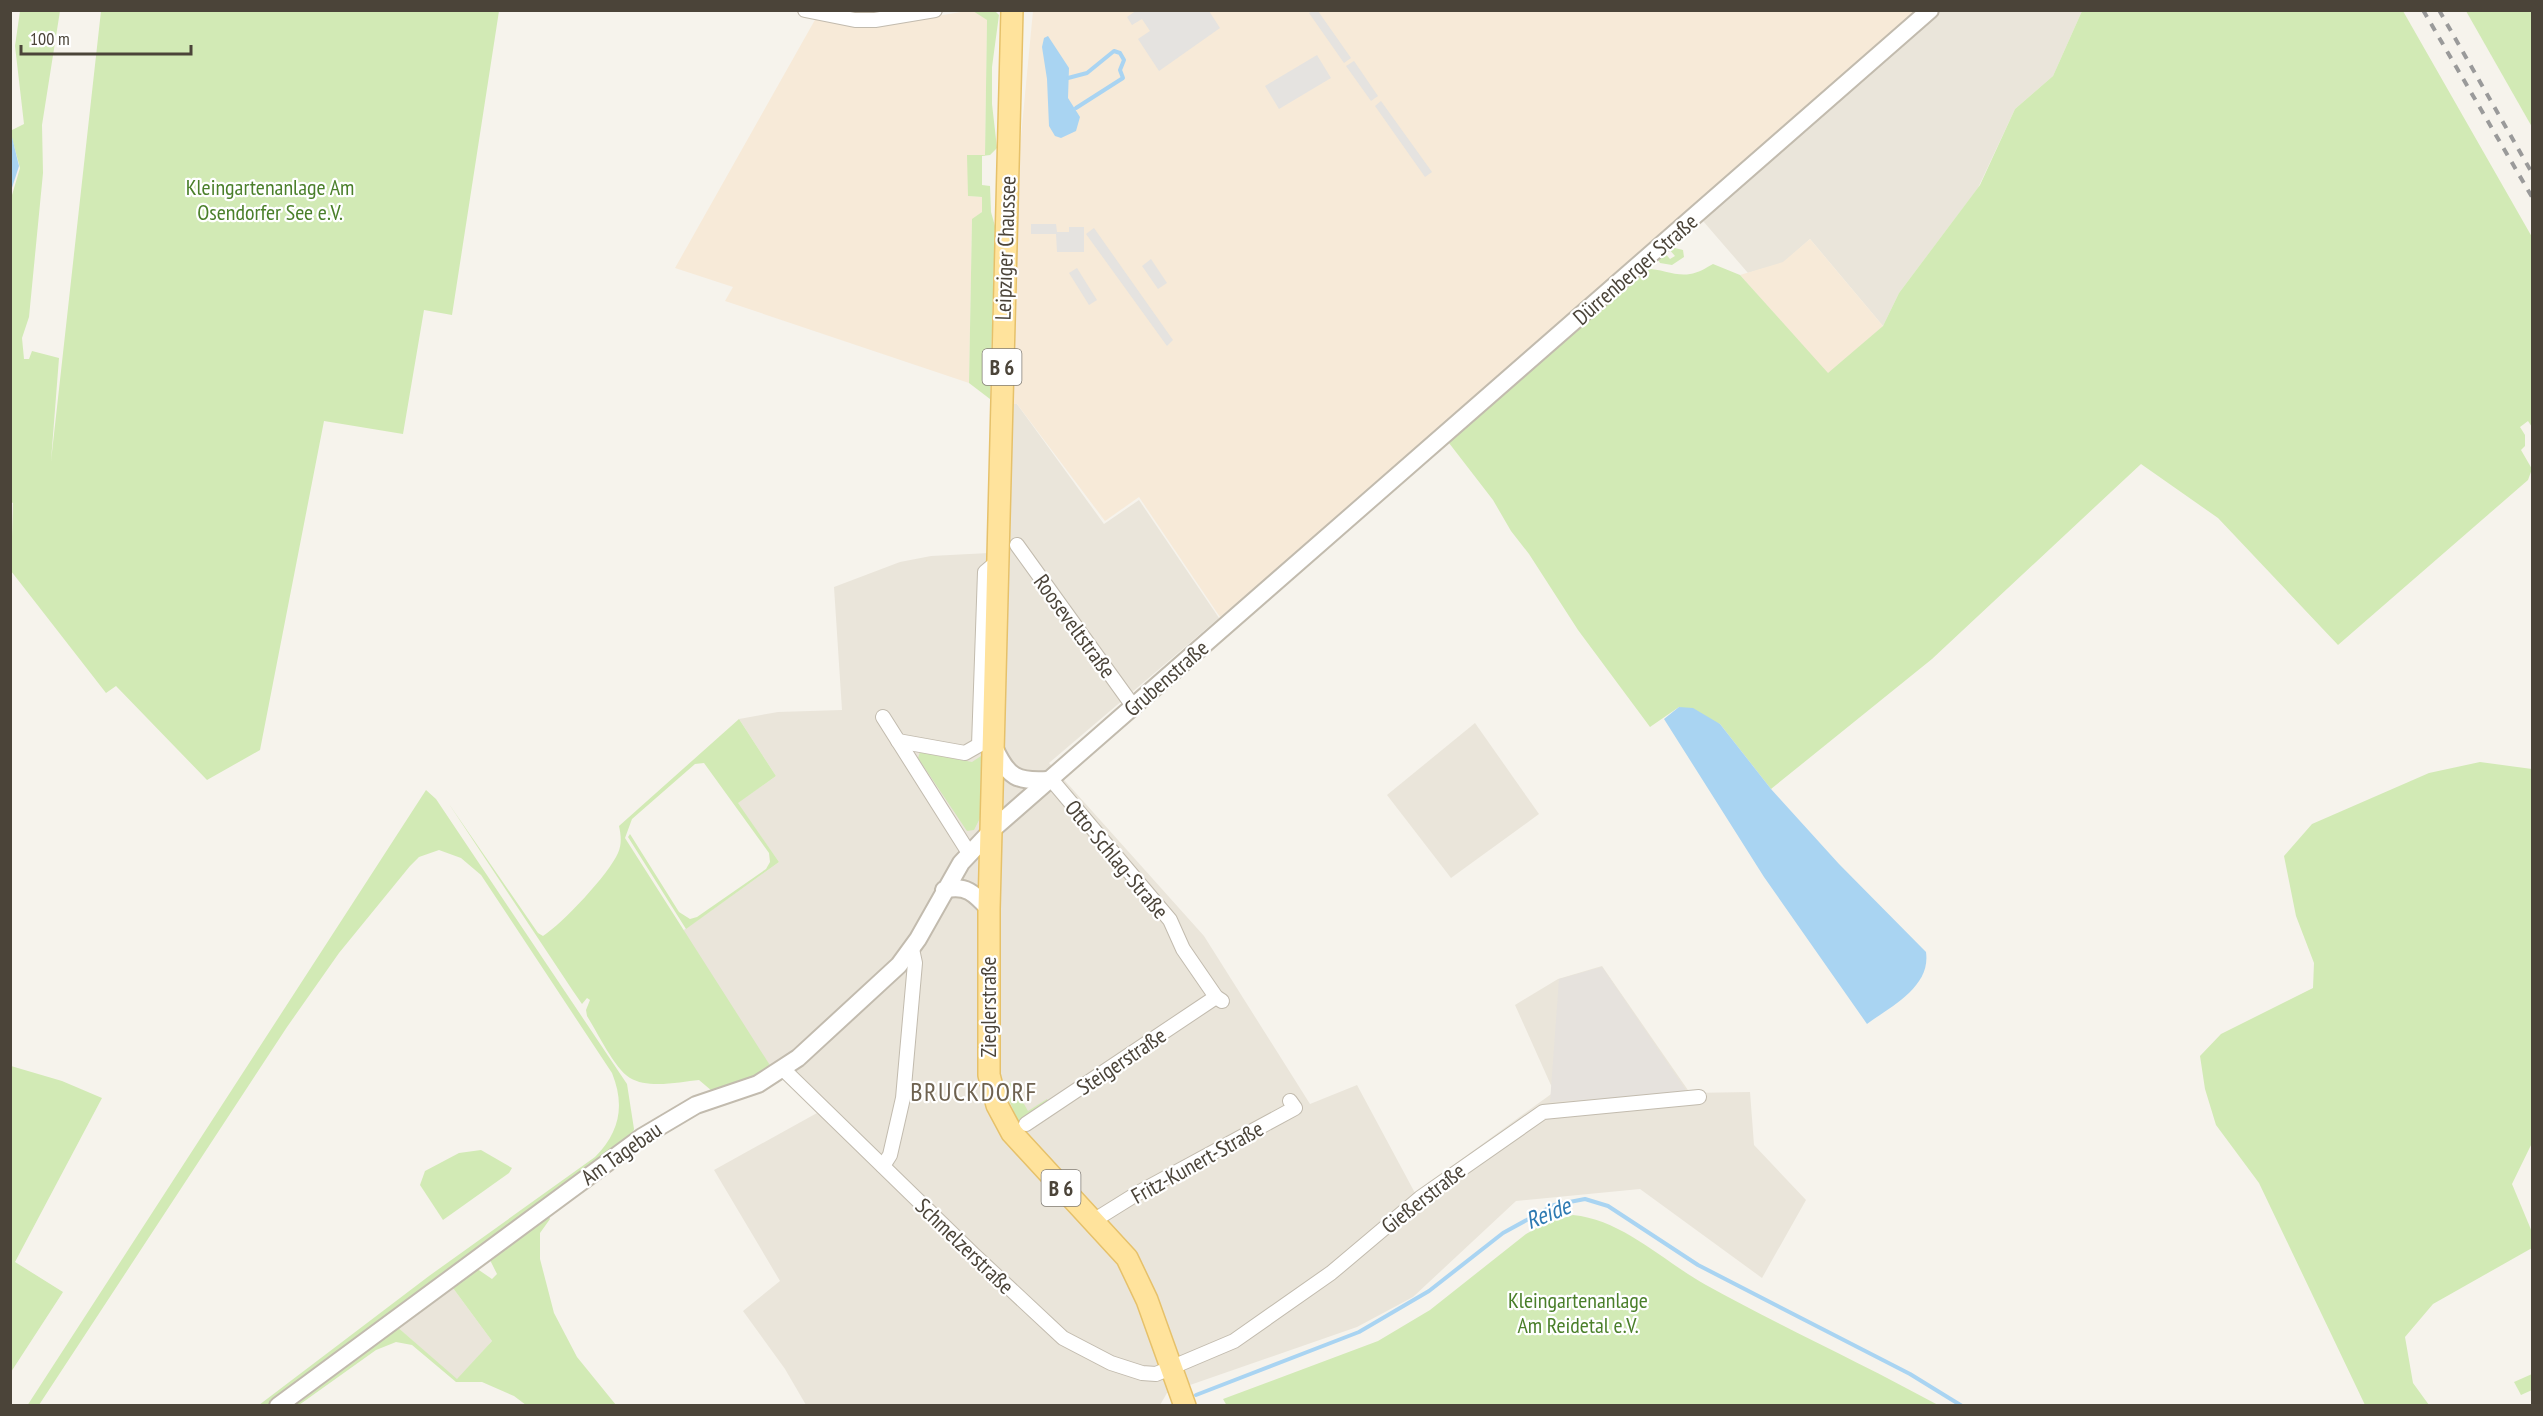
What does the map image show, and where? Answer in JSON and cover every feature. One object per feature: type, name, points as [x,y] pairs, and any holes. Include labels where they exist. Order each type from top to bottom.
[{"type":"main road","name":"Leipziger Chaussee","points":[[998,522],[1012,20]]},
{"type":"main road","name":"Zieglerstraße","points":[[998,522],[998,561],[987,747],[993,829],[989,909],[987,1056],[998,1105],[1020,1143],[1116,1244],[1134,1271],[1183,1399]]},
{"type":"street","points":[[805,10],[855,20],[875,20],[935,10]]},
{"type":"street","points":[[1012,20],[1025,10]]},
{"type":"street","name":"Dürrenberger Straße","points":[[1339,527],[1930,10]]},
{"type":"street","name":"Grubenstraße","points":[[993,829],[1339,527]]},
{"type":"street","name":"Rooseveltstraße","points":[[1017,545],[1133,706]]},
{"type":"street","points":[[883,717],[969,853]]},
{"type":"street","points":[[898,741],[965,753],[987,747],[1004,768],[1015,777],[1024,780],[1049,779]]},
{"type":"street","name":"Otto-Schlag-Straße","points":[[1049,779],[1170,920],[1183,949],[1219,999]]},
{"type":"street","name":"Am Tagebau","points":[[278,1406],[642,1137],[696,1105],[758,1084],[783,1069],[891,972],[912,949],[944,890],[969,853],[993,829]]},
{"type":"street","points":[[944,890],[963,888],[972,892],[989,909]]},
{"type":"street","points":[[883,1166],[890,1155],[903,1098],[915,963],[912,949]]},
{"type":"street","name":"Steigerstraße","points":[[1026,1124],[1219,999]]},
{"type":"street","name":"Schmelzerstraße","points":[[783,1069],[1063,1338],[1111,1363],[1142,1373],[1156,1374],[1172,1367]]},
{"type":"street","name":"Gießerstraße","points":[[1172,1367],[1234,1341],[1332,1273],[1420,1198],[1543,1112],[1699,1098]]},
{"type":"street","name":"Fritz-Kunert-Straße","points":[[1093,1221],[1138,1193],[1295,1108],[1290,1101]]},
{"type":"shaded area","points":[[973,10],[987,20],[985,156],[968,155],[968,196],[982,197],[982,212],[972,220],[969,383],[725,301],[733,287],[675,268],[816,18],[883,25]]},
{"type":"shaded area","points":[[1137,10],[1209,11],[1220,28],[1159,71],[1138,39],[1150,31],[1142,19],[1132,25],[1127,17]]},
{"type":"shaded area","points":[[1033,11],[1921,11],[1424,445],[1220,617],[1139,497],[1105,521],[1017,404],[1011,404],[1018,168]]},
{"type":"shaded area","points":[[1318,11],[1351,58],[1344,63],[1309,13]]},
{"type":"shaded area","points":[[1939,11],[2082,11],[2053,76],[2015,109],[1978,188],[1899,293],[1883,326],[1810,239],[1783,263],[1748,273],[1703,221]]},
{"type":"shaded area","points":[[1317,55],[1331,78],[1279,109],[1265,86]]},
{"type":"shaded area","points":[[1354,61],[1378,96],[1371,101],[1346,66]]},
{"type":"shaded area","points":[[1381,101],[1432,172],[1425,177],[1375,106]]},
{"type":"shaded area","points":[[1031,224],[1056,224],[1057,232],[1069,232],[1069,227],[1084,227],[1084,252],[1057,252],[1056,234],[1031,234]]},
{"type":"shaded area","points":[[1094,228],[1173,340],[1167,346],[1086,234]]},
{"type":"shaded area","points":[[1810,239],[1883,326],[1828,374],[1740,275],[1783,262]]},
{"type":"shaded area","points":[[1151,259],[1167,283],[1158,289],[1142,266]]},
{"type":"shaded area","points":[[1077,268],[1097,300],[1089,305],[1069,273]]},
{"type":"shaded area","points":[[1011,404],[1017,404],[1104,524],[1139,500],[1219,618],[1049,763],[1204,936],[1310,1104],[1357,1085],[1415,1193],[1554,1092],[1515,1005],[1558,979],[1602,966],[1690,1093],[1750,1092],[1754,1145],[1806,1200],[1762,1278],[1640,1189],[1516,1201],[1413,1297],[1357,1327],[1167,1393],[1160,1405],[806,1405],[785,1369],[743,1311],[780,1281],[714,1170],[817,1113],[783,1078],[777,1081],[681,932],[779,862],[737,803],[776,776],[739,719],[778,712],[842,710],[834,587],[900,562],[931,556],[1008,552]]},
{"type":"shaded area","points":[[1475,723],[1539,814],[1451,878],[1387,795]]},
{"type":"shaded area","points":[[1602,967],[1688,1093],[1550,1102],[1559,979]]},
{"type":"shaded area","points":[[450,1284],[492,1341],[457,1380],[395,1325]]},
{"type":"green space","name":"Kleingartenanlage Am Osendorfer See e.V.","points":[[20,11],[60,11],[42,125],[43,173],[29,317],[22,338],[24,359],[29,359],[32,351],[59,358],[51,461],[101,11],[499,11],[452,315],[424,310],[403,434],[324,421],[260,750],[207,780],[116,686],[106,693],[11,571],[13,503],[11,502],[10,220],[12,195],[20,168],[10,131],[24,124],[15,46]]},
{"type":"green space","points":[[973,11],[995,11],[999,15],[992,67],[992,104],[997,148],[990,155],[982,156],[982,185],[990,186],[991,212],[995,226],[990,399],[969,383],[972,219],[982,212],[982,197],[968,196],[967,155],[985,155],[987,20]]},
{"type":"green space","points":[[2082,11],[2403,11],[2532,237],[2532,427],[2528,421],[2520,427],[2525,435],[2525,446],[2521,450],[2532,469],[2528,480],[2338,645],[2218,518],[2141,464],[1932,659],[1771,789],[1720,724],[1679,707],[1650,727],[1578,630],[1529,554],[1511,531],[1493,500],[1449,443],[1452,437],[1642,269],[1684,275],[1696,273],[1713,264],[1740,275],[1828,373],[1883,326],[1899,293],[1980,185],[2015,109],[2053,76]]},
{"type":"green space","points":[[2466,11],[2532,11],[2532,127]]},
{"type":"green space","points":[[1668,248],[1683,250],[1684,257],[1672,265],[1660,263],[1657,258],[1664,252],[1670,259],[1675,256]]},
{"type":"green space","points":[[739,719],[776,776],[738,803],[779,862],[686,929],[628,837],[630,834],[679,912],[690,919],[697,917],[766,869],[770,862],[769,853],[704,763],[695,764],[632,819],[625,838],[773,1070],[712,1091],[699,1080],[664,1084],[637,1081],[624,1073],[612,1058],[587,1016],[586,1010],[590,1000],[587,998],[582,1004],[449,804],[538,933],[543,936],[584,898],[613,862],[620,846],[619,826]]},
{"type":"green space","points":[[920,752],[972,762],[981,756],[980,818],[974,830],[967,831],[918,758]]},
{"type":"green space","points":[[2480,762],[2532,769],[2532,1143],[2512,1184],[2532,1232],[2532,1248],[2433,1304],[2405,1337],[2413,1383],[2429,1405],[2365,1405],[2259,1183],[2216,1125],[2205,1089],[2200,1056],[2221,1034],[2313,988],[2314,963],[2296,916],[2284,856],[2312,824],[2429,773]]},
{"type":"green space","points":[[426,790],[436,799],[627,1084],[634,1129],[632,1137],[269,1405],[259,1405],[429,1276],[595,1157],[610,1138],[618,1118],[618,1096],[612,1073],[481,875],[461,858],[439,850],[419,857],[339,953],[287,1027],[39,1405],[27,1406]]},
{"type":"green space","points":[[11,1066],[62,1081],[102,1098],[15,1262],[63,1292],[11,1372]]},
{"type":"green space","points":[[1012,1083],[1028,1111],[1047,1099],[1049,1103],[1018,1121],[1004,1088],[1006,1084]]},
{"type":"green space","points":[[481,1150],[512,1168],[509,1173],[443,1220],[420,1185],[425,1171],[459,1153]]},
{"type":"green space","points":[[547,1212],[550,1219],[540,1233],[540,1259],[554,1313],[577,1357],[616,1405],[526,1405],[514,1396],[482,1382],[456,1382],[412,1345],[396,1342],[376,1350],[299,1405],[289,1406],[395,1325],[457,1379],[492,1341],[450,1284],[473,1266],[492,1279],[497,1274],[489,1258]]},
{"type":"green space","name":"Kleingartenanlage Am Reidetal e.V.","points":[[1573,1215],[1591,1218],[1626,1233],[1706,1285],[1938,1405],[1227,1406],[1223,1399],[1378,1341],[1430,1310],[1526,1234],[1544,1224]]},
{"type":"green space","points":[[2532,1374],[2532,1390],[2521,1395],[2514,1382]]},
{"type":"water","points":[[1048,36],[1069,68],[1068,98],[1080,117],[1076,131],[1061,138],[1055,136],[1049,126],[1047,79],[1042,47],[1044,38]]},
{"type":"water","points":[[11,133],[19,166],[11,191]]},
{"type":"water","points":[[1679,707],[1693,708],[1720,724],[1771,789],[1839,864],[1926,952],[1926,964],[1916,985],[1898,1003],[1867,1024],[1764,877],[1664,719]]},
{"type":"waterway","points":[[1068,78],[1087,73],[1114,51],[1120,53],[1124,60],[1120,70],[1123,78],[1076,108]]},
{"type":"waterway","name":"Reide","points":[[1196,1395],[1359,1332],[1429,1291],[1503,1233],[1554,1205],[1585,1199],[1608,1206],[1698,1265],[1910,1374],[1962,1406]]},
{"type":"railway","points":[[2423,10],[2532,197]]},
{"type":"railway","points":[[2439,10],[2532,173]]},
{"type":"district","name":"BRUCKDORF","points":[[974,1091]]}]
